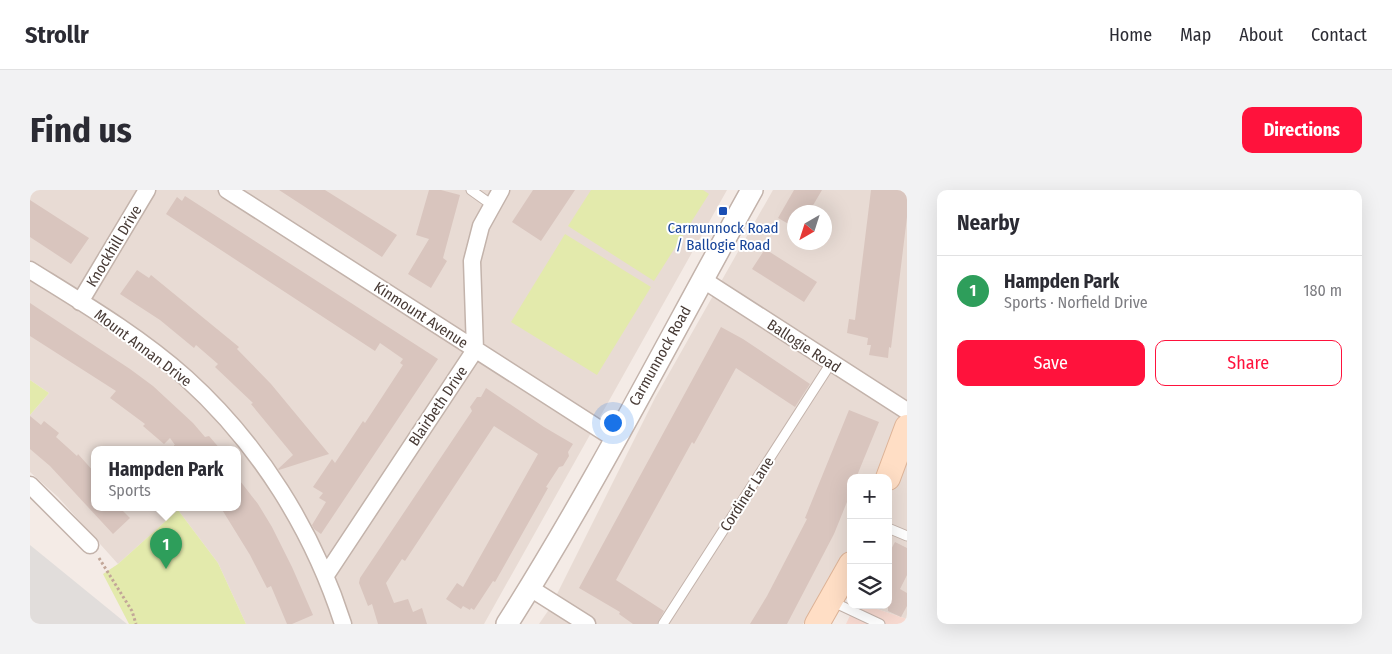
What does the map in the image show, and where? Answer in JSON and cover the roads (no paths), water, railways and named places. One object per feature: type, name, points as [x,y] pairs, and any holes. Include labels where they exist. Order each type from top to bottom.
[{"type":"main road","points":[[895,466],[907,427]]},
{"type":"main road","points":[[817,624],[847,571]]},
{"type":"street","name":"Knockhill Drive","points":[[80,302],[147,190]]},
{"type":"street","name":"Kinmount Avenue","points":[[227,190],[615,439]]},
{"type":"street","name":"Blairbeth Drive","points":[[326,575],[475,350],[472,261],[481,226],[501,190]]},
{"type":"street","name":"Carmunnock Road","points":[[506,624],[530,588],[615,439],[752,190]]},
{"type":"street","name":"Mount Annan Drive","points":[[30,270],[152,351],[186,377],[218,410],[242,438],[282,492],[312,545],[326,575],[343,624]]},
{"type":"street","name":"Ballogie Road","points":[[702,279],[907,411]]},
{"type":"street","points":[[30,485],[90,545]]},
{"type":"street","points":[[530,588],[587,624]]},
{"type":"lane","points":[[471,190],[492,205]]},
{"type":"lane","name":"Cordiner Lane","points":[[663,624],[831,363]]},
{"type":"lane","points":[[892,530],[907,536]]},
{"type":"lane","points":[[831,601],[880,624]]},
{"type":"place","name":"Carmunnock Road / Ballogie Road","points":[[723,211]]},
{"type":"place","name":"Hampden Park","points":[[166,569]]}]
